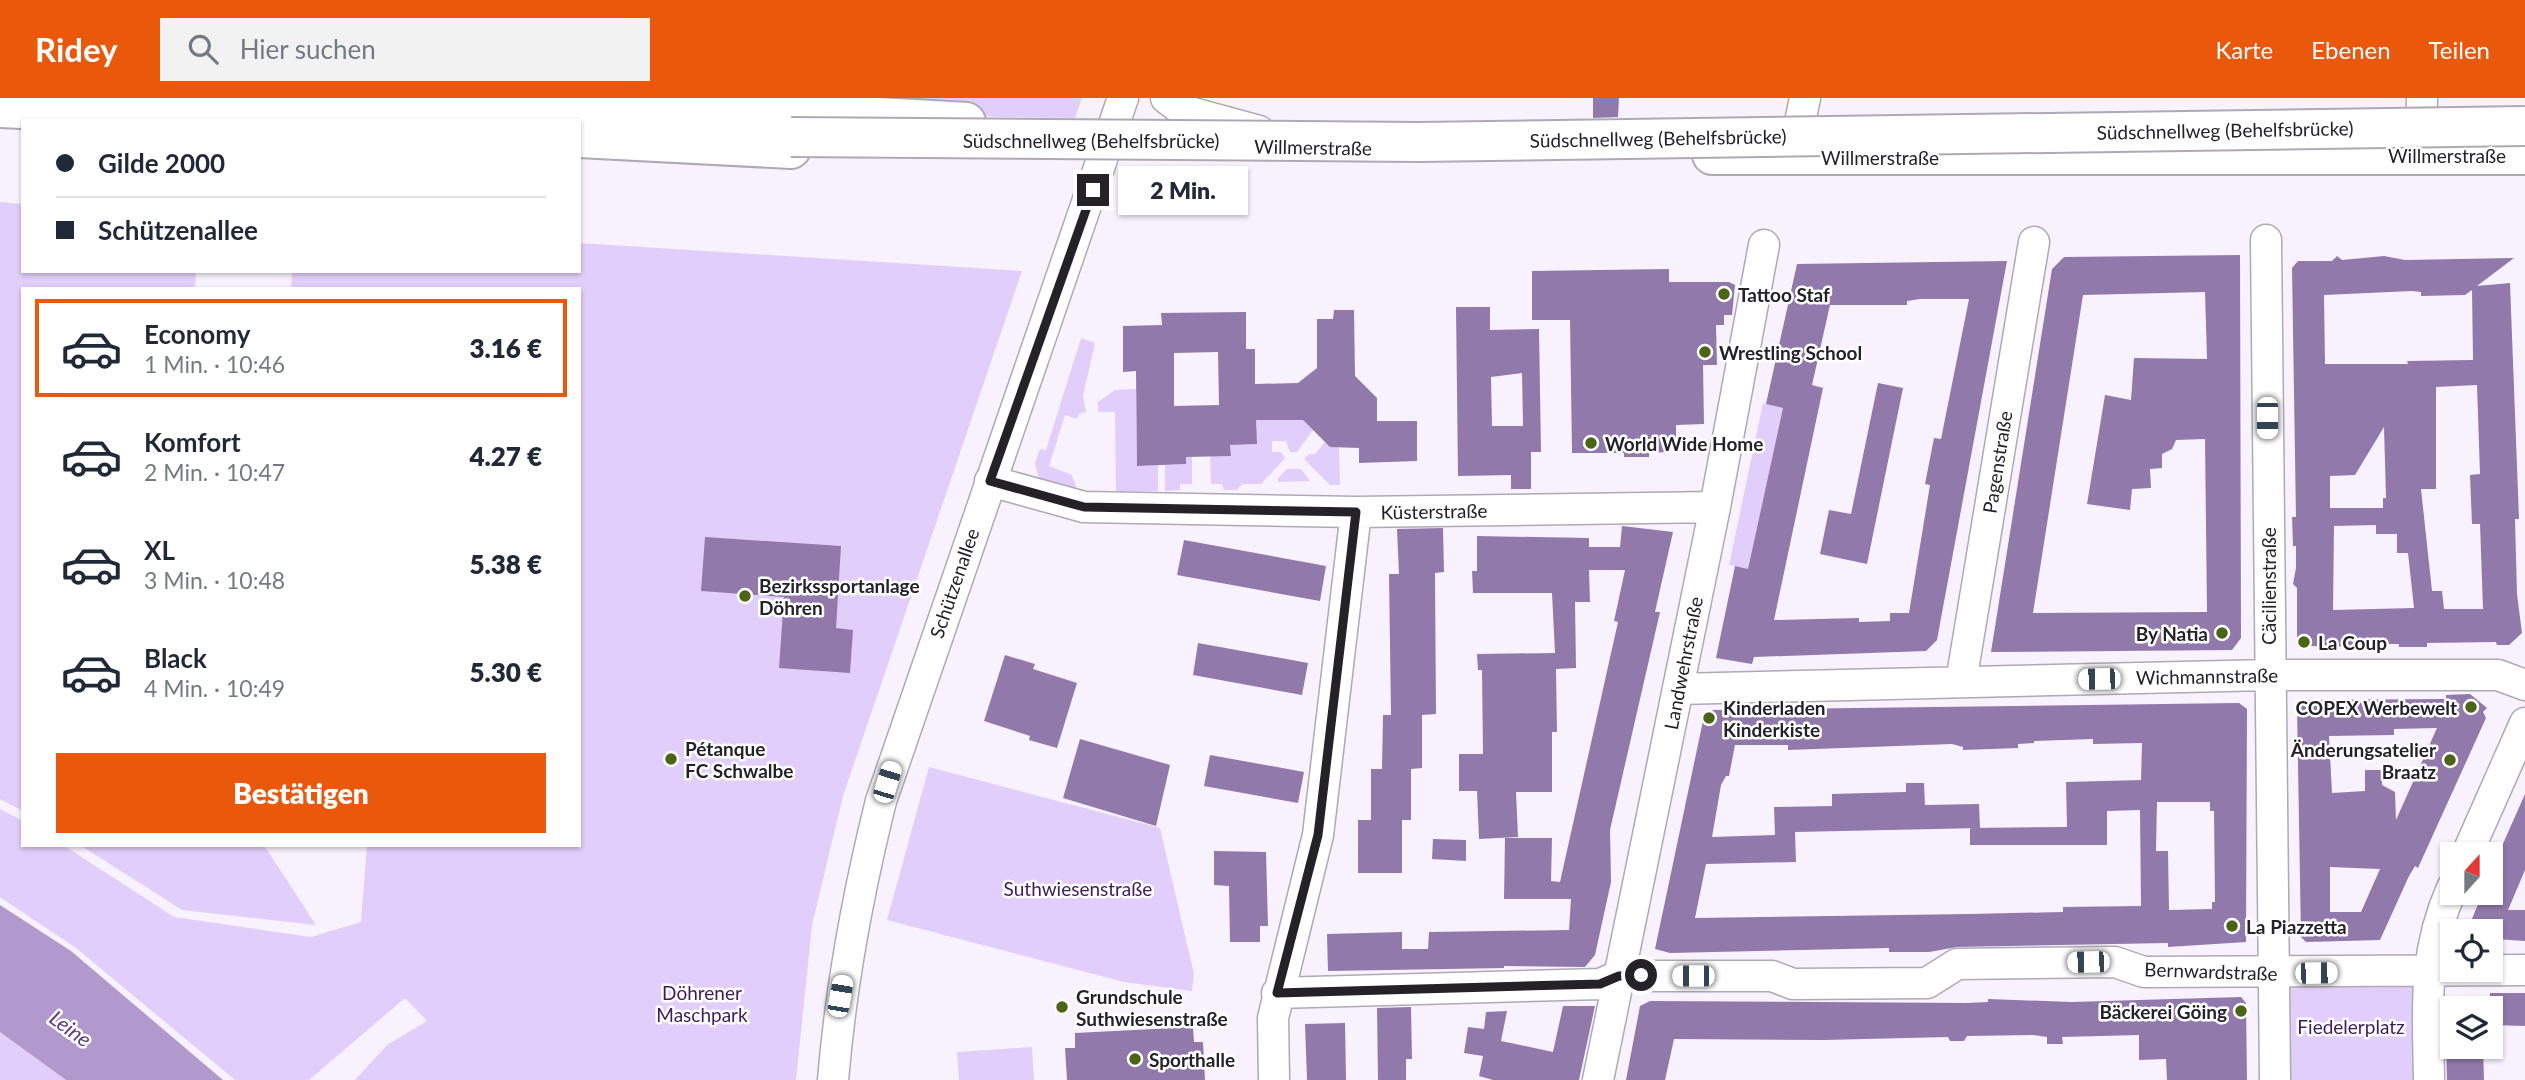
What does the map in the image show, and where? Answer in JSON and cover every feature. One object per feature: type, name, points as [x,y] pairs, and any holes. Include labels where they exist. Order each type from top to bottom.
[{"type":"main road","points":[[200,111],[271,104],[504,119]]},
{"type":"main road","points":[[0,108],[113,106],[200,111],[242,119]]},
{"type":"main road","name":"Willmerstraße","points":[[450,115],[560,110],[863,115],[998,124],[1051,142],[1793,157],[2525,155]]},
{"type":"main road","points":[[581,124],[791,143]]},
{"type":"main road","name":"Südschnellweg (Behelfsbrücke)","points":[[791,143],[1419,142],[2525,126]]},
{"type":"main road","points":[[581,138],[791,143]]},
{"type":"main road","name":"Südschnellweg (Behelfsbrücke)","points":[[791,143],[1420,153],[2525,139]]},
{"type":"street","name":"Schützenallee","points":[[833,1080],[840,996],[854,918],[881,801],[1123,98]]},
{"type":"street","points":[[1166,98],[1182,110],[1317,147]]},
{"type":"street","points":[[1793,157],[1805,98]]},
{"type":"street","points":[[2421,155],[2422,98]]},
{"type":"street","name":"Cäcilienstraße","points":[[2266,240],[2273,973]]},
{"type":"street","name":"Pagenstraße","points":[[1961,682],[2034,242]]},
{"type":"street","name":"Landwehrstraße","points":[[1598,1080],[1715,507],[1764,245]]},
{"type":"street","name":"Küsterstraße","points":[[990,481],[1084,507],[1356,512],[1715,507]]},
{"type":"street","points":[[1274,1080],[1273,1018],[1318,835],[1356,512]]},
{"type":"street","name":"Wichmannstraße","points":[[1678,689],[2269,675],[2498,675],[2525,685]]},
{"type":"street","points":[[2472,842],[2525,723]]},
{"type":"street","points":[[2429,1080],[2427,972],[2435,932],[2445,905]]},
{"type":"street","name":"Bernwardstraße","points":[[1277,993],[1600,984],[1619,976],[1772,976],[1793,984],[1927,982],[1957,964],[2115,962],[2144,972],[2525,970]]},
{"type":"street","points":[[2273,973],[2274,1080]]},
{"type":"green space","points":[[749,98],[1082,98],[1075,118],[996,117]]},
{"type":"green space","points":[[0,202],[21,204],[21,273],[196,273],[195,287],[21,287],[21,810],[0,799]]},
{"type":"green space","name":"Döhrener Maschpark","points":[[581,243],[1022,271],[843,796],[812,925],[796,1080],[355,1080],[387,1045],[427,1021],[405,998],[309,1080],[235,1080],[76,948],[0,897],[0,809],[21,820],[21,847],[66,847],[174,917],[311,937],[361,922],[367,847],[581,847],[581,287],[291,287],[292,273],[581,273]]},
{"type":"green space","points":[[1081,338],[1095,343],[1083,396],[1086,412],[1079,414],[1077,419],[1065,415],[1049,466],[1072,475],[1077,490],[1039,480],[1035,463],[1040,449],[1046,450]]},
{"type":"green space","points":[[1136,389],[1137,466],[1158,465],[1158,491],[1116,492],[1115,412],[1098,412],[1098,402],[1115,390]]},
{"type":"green space","points":[[1763,403],[1783,408],[1748,569],[1729,565]]},
{"type":"green space","points":[[1256,420],[1303,420],[1313,430],[1297,452],[1290,452],[1286,441],[1272,441],[1272,452],[1281,452],[1285,458],[1261,484],[1242,484],[1237,490],[1224,490],[1222,484],[1211,484],[1210,456],[1231,456],[1230,445],[1256,444]]},
{"type":"green space","points":[[1325,442],[1339,448],[1340,485],[1330,485],[1304,459],[1309,454],[1315,454]]},
{"type":"green space","points":[[1186,457],[1192,457],[1192,484],[1180,484],[1180,490],[1165,491],[1165,465],[1186,464]]},
{"type":"green space","points":[[1287,469],[1301,469],[1310,481],[1278,482],[1278,478]]},
{"type":"green space","name":"Suthwiesenstraße","points":[[929,767],[1160,828],[1194,974],[1192,991],[1124,982],[887,920]]},
{"type":"green space","points":[[83,847],[265,847],[316,925],[182,910]]},
{"type":"green space","name":"Fiedelerplatz","points":[[2427,972],[2429,1080],[2275,1080],[2273,973]]},
{"type":"green space","points":[[0,1032],[66,1080],[0,1080]]},
{"type":"green space","points":[[1032,1047],[1034,1080],[959,1080],[957,1052]]},
{"type":"water","name":"Leine","points":[[0,905],[71,951],[223,1080],[66,1080],[0,1032]]},
{"type":"building","points":[[1593,98],[1619,98],[1618,117],[1593,118]]},
{"type":"building","points":[[2240,255],[2241,638],[2232,650],[1991,652],[2052,269],[2064,257]],"holes":[[[2205,292],[2207,359],[2134,358],[2131,400],[2105,395],[2087,504],[2130,510],[2132,489],[2151,488],[2150,469],[2162,468],[2162,454],[2172,449],[2176,440],[2205,439],[2207,612],[2033,613],[2083,295]]]},
{"type":"building","points":[[2337,256],[2342,260],[2384,256],[2405,260],[2514,258],[2477,286],[2510,283],[2519,519],[2515,519],[2517,594],[2522,633],[2509,645],[2497,645],[2496,642],[2427,643],[2427,647],[2399,647],[2399,644],[2376,644],[2372,647],[2307,646],[2307,637],[2297,637],[2297,588],[2293,584],[2296,546],[2293,546],[2292,517],[2296,517],[2292,268],[2298,261],[2332,261]],"holes":[[[2472,290],[2473,360],[2407,361],[2408,364],[2325,364],[2324,295],[2412,291],[2421,292],[2421,296],[2465,295]],[[2477,385],[2480,474],[2470,475],[2472,524],[2480,524],[2483,609],[2444,609],[2442,591],[2432,591],[2421,489],[2436,489],[2436,387]],[[2384,427],[2386,498],[2383,498],[2383,508],[2330,508],[2330,476],[2355,475]],[[2376,525],[2376,534],[2397,534],[2397,553],[2408,553],[2414,608],[2333,610],[2334,526]]]},
{"type":"building","points":[[2007,261],[1937,640],[1926,651],[1754,657],[1752,664],[1716,658],[1735,566],[1748,569],[1783,408],[1766,404],[1797,264]],"holes":[[[1920,299],[1969,299],[1941,439],[1934,438],[1925,484],[1930,485],[1909,613],[1890,613],[1890,621],[1859,622],[1859,618],[1774,620],[1823,388],[1812,385],[1830,305],[1907,305],[1907,301]]]},
{"type":"building","points":[[1669,269],[1669,282],[1729,282],[1735,285],[1732,315],[1724,315],[1724,325],[1716,325],[1717,365],[1703,365],[1704,424],[1676,425],[1676,441],[1667,441],[1667,452],[1649,453],[1649,457],[1624,457],[1624,453],[1572,453],[1570,320],[1532,320],[1532,271]]},
{"type":"building","points":[[1456,307],[1490,307],[1490,330],[1539,329],[1541,452],[1531,452],[1531,489],[1511,489],[1511,475],[1458,476]],"holes":[[[1522,373],[1523,426],[1492,426],[1491,377]]]},
{"type":"building","points":[[1334,310],[1354,310],[1355,376],[1377,398],[1377,421],[1417,421],[1417,461],[1359,463],[1359,448],[1330,447],[1303,420],[1256,420],[1257,444],[1230,445],[1231,456],[1186,457],[1186,464],[1137,466],[1136,371],[1123,372],[1123,326],[1162,325],[1161,313],[1246,312],[1246,349],[1255,349],[1255,384],[1298,383],[1317,368],[1317,319],[1333,319]],"holes":[[[1218,352],[1219,405],[1174,406],[1174,353]]]},
{"type":"building","points":[[1878,383],[1903,388],[1867,564],[1820,554],[1829,510],[1851,514]]},
{"type":"building","points":[[1622,526],[1673,532],[1655,612],[1660,612],[1610,830],[1611,882],[1595,955],[1585,967],[1504,966],[1328,971],[1327,934],[1402,932],[1402,949],[1428,949],[1429,932],[1569,930],[1571,899],[1504,899],[1505,838],[1552,838],[1551,881],[1560,882],[1618,622],[1614,621],[1625,570],[1589,570],[1590,602],[1575,602],[1576,668],[1556,669],[1557,732],[1552,732],[1552,792],[1516,792],[1518,837],[1479,839],[1477,791],[1459,791],[1459,754],[1483,754],[1482,670],[1478,670],[1477,654],[1555,653],[1552,593],[1473,593],[1472,571],[1477,571],[1477,536],[1589,538],[1589,547],[1620,547]]},
{"type":"building","points":[[1443,528],[1444,572],[1435,573],[1436,714],[1422,715],[1422,768],[1411,769],[1411,820],[1402,820],[1402,873],[1358,873],[1358,820],[1371,820],[1371,769],[1382,769],[1383,715],[1391,715],[1389,574],[1399,574],[1397,529]]},
{"type":"building","points":[[705,537],[841,546],[836,628],[853,630],[850,673],[779,668],[784,597],[701,591]]},
{"type":"building","points":[[1184,540],[1326,566],[1320,601],[1177,575]]},
{"type":"building","points":[[1198,643],[1308,663],[1302,695],[1193,675]]},
{"type":"building","points":[[1005,655],[1035,664],[1033,669],[1077,683],[1057,748],[1029,740],[1030,736],[984,721]]},
{"type":"building","points":[[2470,694],[2487,708],[2483,712],[2486,718],[2418,868],[2415,866],[2409,876],[2380,940],[2306,942],[2301,937],[2297,707],[2305,700],[2446,699],[2446,695]],"holes":[[[2437,728],[2396,820],[2395,792],[2382,785],[2382,770],[2365,770],[2365,791],[2332,793],[2329,736],[2394,735],[2394,729]],[[2330,867],[2380,869],[2361,912],[2330,912]]]},
{"type":"building","points":[[2239,703],[2247,709],[2246,942],[2168,947],[2168,943],[1957,947],[1929,952],[1889,952],[1889,948],[1670,953],[1655,949],[1704,716],[1711,710]],"holes":[[[2093,739],[2093,744],[2142,743],[2141,780],[2066,782],[2067,827],[1980,828],[1979,804],[1925,805],[1924,783],[1906,783],[1906,792],[1832,794],[1832,806],[1774,807],[1775,835],[1712,837],[1721,785],[1726,776],[1729,776],[1735,745],[1788,745],[1788,750],[1952,744],[1963,747],[1963,750],[2018,748],[2018,744],[2034,741]],[[2157,802],[2210,802],[2210,811],[2214,811],[2215,902],[2212,902],[2212,909],[2169,910],[2168,851],[2156,851]],[[2140,810],[2141,906],[2063,907],[2063,912],[1695,918],[1706,864],[1796,862],[1795,832],[1970,828],[1970,845],[2107,845],[2107,811]]]},
{"type":"building","points":[[1080,739],[1170,765],[1156,826],[1063,798]]},
{"type":"building","points":[[1210,755],[1304,772],[1298,803],[1204,786]]},
{"type":"building","points":[[2525,794],[2525,870],[2508,910],[2525,910],[2525,941],[2503,940],[2503,919],[2472,919],[2478,905],[2503,905],[2503,844]]},
{"type":"building","points":[[1433,839],[1466,840],[1466,861],[1432,859]]},
{"type":"building","points":[[1214,851],[1266,852],[1268,926],[1260,926],[1260,942],[1230,942],[1229,886],[1214,885]]},
{"type":"building","points":[[2490,993],[2525,993],[2525,1026],[2503,1025],[2503,996],[2490,996]]},
{"type":"building","points":[[2241,997],[2246,1003],[2247,1080],[2167,1080],[2166,1059],[2139,1060],[2139,1035],[2062,1037],[2063,1044],[2047,1044],[2047,1037],[2033,1035],[1967,1036],[1964,1041],[1950,1041],[1948,1037],[1674,1039],[1665,1080],[1626,1080],[1640,1006],[1650,1001],[1966,1003],[1988,1002],[1988,999],[2072,1002]]},
{"type":"building","points":[[1563,1006],[1595,1006],[1579,1080],[1493,1080],[1479,1076],[1483,1056],[1464,1053],[1468,1027],[1484,1029],[1486,1012],[1507,1011],[1501,1041],[1553,1052]]},
{"type":"building","points":[[1411,1007],[1412,1059],[1406,1059],[1406,1080],[1378,1080],[1377,1008]]},
{"type":"building","points":[[1345,1023],[1346,1080],[1307,1080],[1305,1024]]},
{"type":"building","name":"Sporthalle","points":[[1193,1027],[1194,1042],[1203,1042],[1205,1080],[1067,1080],[1065,1048],[1075,1048],[1075,1033]]},
{"type":"building","points":[[2446,1059],[2483,1059],[2484,1080],[2447,1080]]},
{"type":"place","name":"Tattoo Staf","points":[[1724,294]]},
{"type":"place","name":"Wrestling School","points":[[1705,352]]},
{"type":"place","name":"World Wide Home","points":[[1591,443]]},
{"type":"place","name":"Bezirkssportanlage Döhren","points":[[745,596]]},
{"type":"place","name":"By Natia","points":[[2222,633]]},
{"type":"place","name":"La Coup","points":[[2304,642]]},
{"type":"place","name":"COPEX Werbewelt","points":[[2471,707]]},
{"type":"place","name":"Kinderladen Kinderkiste","points":[[1709,718]]},
{"type":"place","name":"Pétanque FC Schwalbe","points":[[671,759]]},
{"type":"place","name":"Änderungsatelier Braatz","points":[[2450,760]]},
{"type":"place","name":"La Piazzetta","points":[[2232,926]]},
{"type":"place","name":"Grundschule Suthwiesenstraße","points":[[1062,1007]]},
{"type":"place","name":"Bäckerei Göing","points":[[2241,1011]]},
{"type":"place","name":"Sporthalle","points":[[1135,1059]]},
{"type":"route","points":[[1093,190],[990,481],[1084,507],[1356,512],[1318,835],[1277,993],[1600,984],[1619,976],[1641,975]]}]
